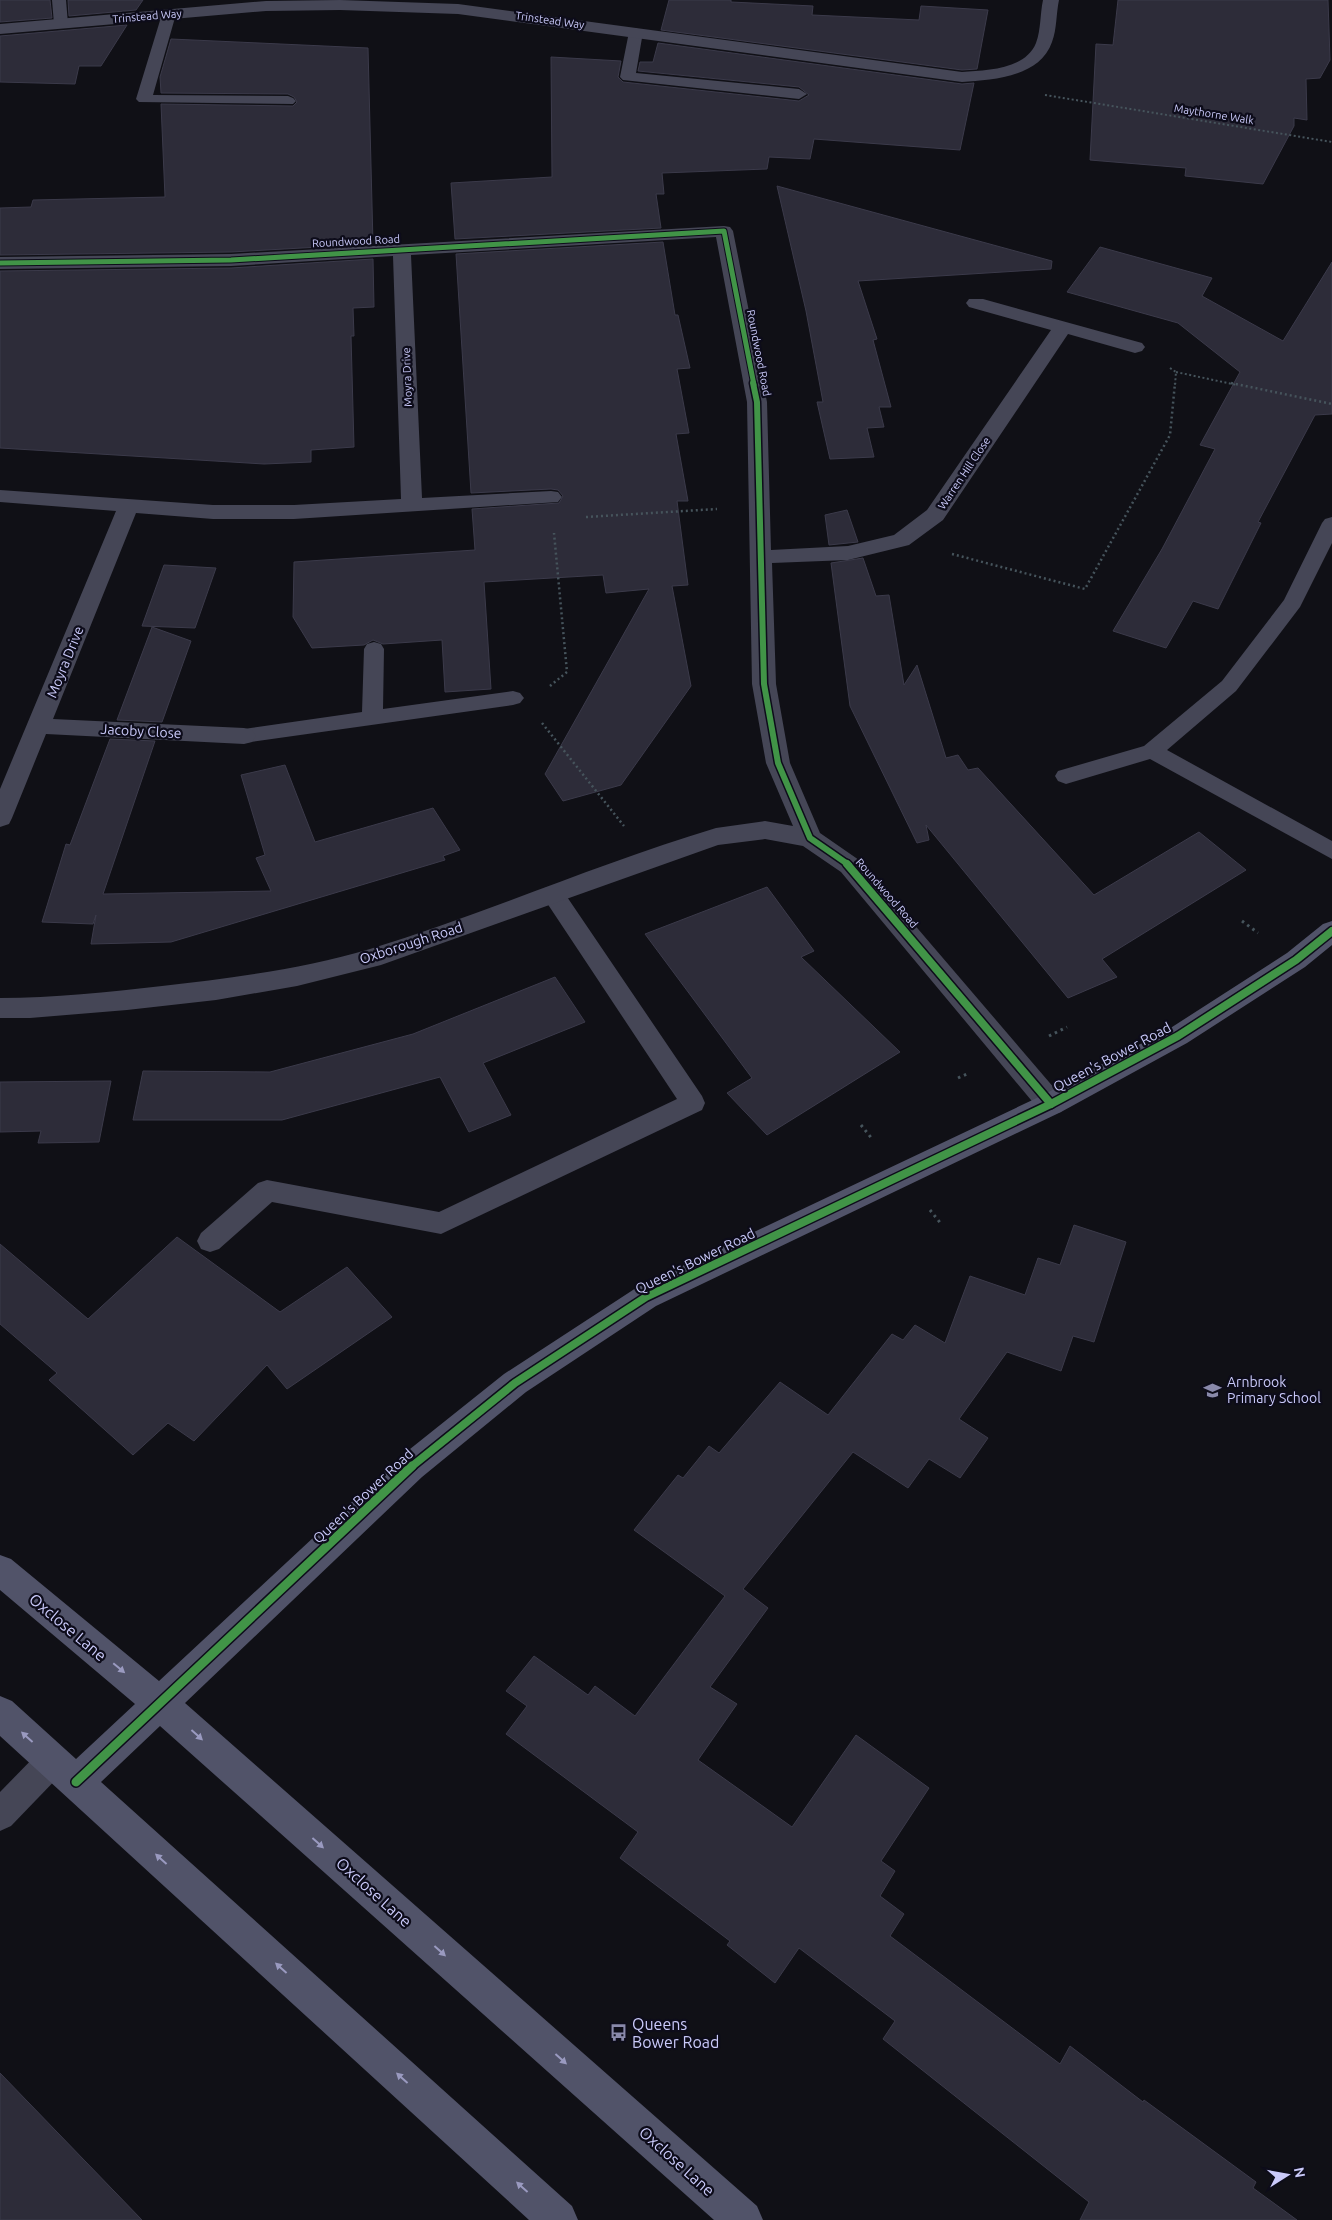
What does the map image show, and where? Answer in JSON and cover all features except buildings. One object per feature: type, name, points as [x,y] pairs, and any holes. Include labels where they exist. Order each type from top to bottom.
[{"type":"street","name":"Trinstead Way","points":[[0,29],[266,6],[408,6],[492,12],[962,77],[1004,71],[1024,64],[1036,55],[1044,44],[1050,0]]},
{"type":"street","name":"Roundwood Road","points":[[0,263],[231,260],[724,231],[756,402],[764,684],[778,763],[810,838],[850,866],[1051,1104]]},
{"type":"street","name":"Moyra Drive","points":[[402,250],[412,505]]},
{"type":"street","points":[[976,303],[1135,347]]},
{"type":"street","name":"Warren Hill Close","points":[[760,557],[848,552],[901,540],[935,515],[1063,327]]},
{"type":"street","points":[[0,496],[214,512],[294,512],[551,497]]},
{"type":"street","name":"Moyra Drive","points":[[0,818],[129,505]]},
{"type":"street","name":"Jacoby Close","points":[[38,726],[244,736]]},
{"type":"street","name":"Oxborough Road","points":[[0,1008],[30,1008],[127,1000],[216,990],[297,976],[372,958],[716,837],[765,830],[810,838]]},
{"type":"street","name":"Queen's Bower Road","points":[[65,1771],[160,1703],[411,1467],[515,1383],[646,1297],[1051,1104],[1178,1036],[1296,960],[1332,931]]},
{"type":"street","name":"Oxclose Lane","points":[[0,1570],[160,1703],[743,2220]]},
{"type":"street","points":[[0,1713],[558,2220]]},
{"type":"lane","points":[[58,0],[61,24]]},
{"type":"lane","points":[[169,14],[144,100],[288,101]]},
{"type":"lane","points":[[636,32],[628,77],[799,94]]},
{"type":"lane","points":[[1066,776],[1152,751],[1230,686],[1293,602],[1332,523]]},
{"type":"lane","points":[[372,718],[374,649]]},
{"type":"lane","points":[[244,736],[513,698]]},
{"type":"lane","points":[[1152,751],[1332,851]]},
{"type":"lane","points":[[210,1241],[267,1191],[441,1223],[692,1103],[553,894]]},
{"type":"lane","points":[[0,1815],[65,1771]]},
{"type":"path","points":[[1135,347],[1176,372],[1332,404]]},
{"type":"path","points":[[901,540],[1085,589],[1170,435],[1176,372]]},
{"type":"path","points":[[546,690],[567,672],[551,497]]},
{"type":"path","points":[[553,518],[759,507]]},
{"type":"path","points":[[540,721],[652,860]]},
{"type":"cycle path","points":[[0,263],[231,260],[724,231],[757,402],[764,684],[778,763],[810,838],[850,866],[1051,1104]]},
{"type":"cycle path","points":[[76,1782],[411,1467],[515,1383],[646,1297],[1051,1104],[1178,1036],[1296,960],[1332,931]]},
{"type":"place","name":"Arnbrook Primary School","points":[[1213,1390]]},
{"type":"place","name":"Queens Bower Road","points":[[618,2033]]}]
